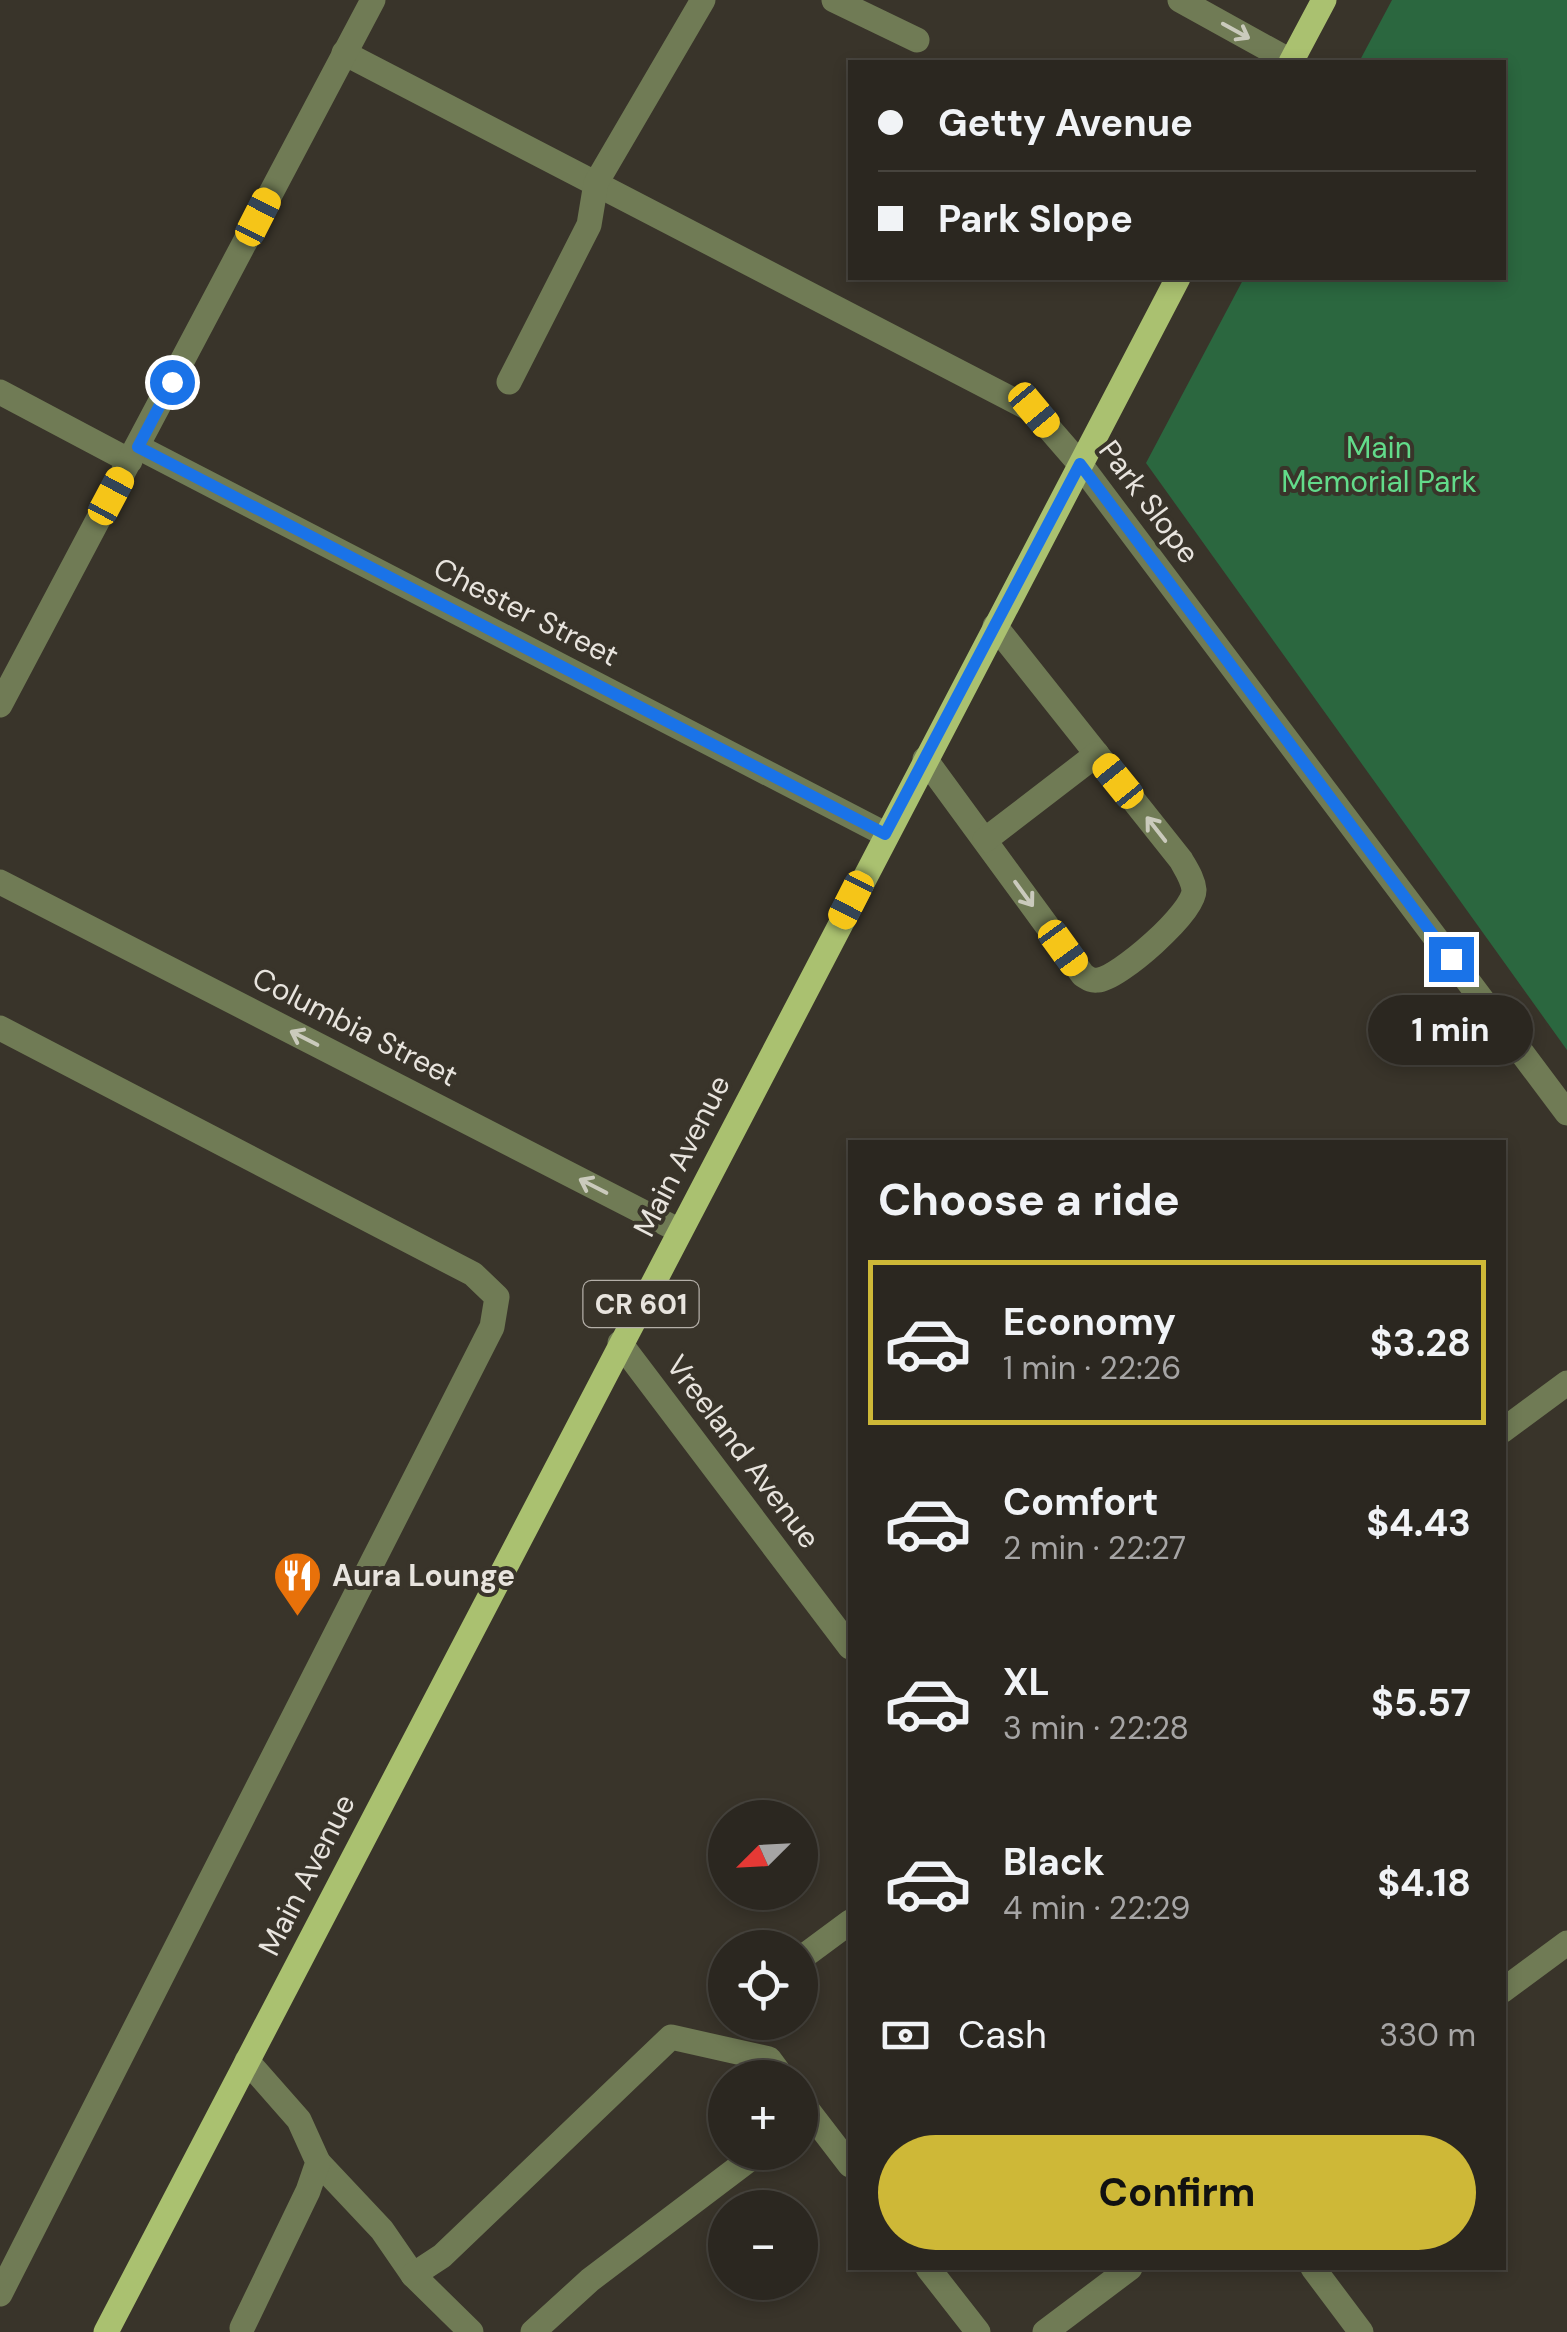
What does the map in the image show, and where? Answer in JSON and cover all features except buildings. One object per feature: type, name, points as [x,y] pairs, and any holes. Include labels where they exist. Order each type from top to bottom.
[{"type":"main road","points":[[1292,60],[1324,0]]},
{"type":"main road","name":"Main Avenue","points":[[106,2332],[1177,280]]},
{"type":"street","points":[[0,705],[373,0]]},
{"type":"street","points":[[509,382],[589,225],[596,184],[703,0]]},
{"type":"street","points":[[834,0],[917,40]]},
{"type":"street","points":[[1180,0],[1287,60]]},
{"type":"street","name":"Park Slope","points":[[344,53],[1034,410],[1080,464],[1567,1113]]},
{"type":"street","name":"Chester Street","points":[[0,392],[134,454],[885,834]]},
{"type":"street","points":[[925,759],[1083,974],[1100,980],[1114,973],[1182,917],[1191,902],[1194,890],[1181,860],[995,626]]},
{"type":"street","points":[[985,840],[1097,754]]},
{"type":"street","name":"Columbia Street","points":[[0,882],[680,1231]]},
{"type":"street","points":[[0,1028],[473,1274],[497,1297],[492,1327],[0,2294]]},
{"type":"street","name":"Vreeland Avenue","points":[[620,1343],[848,1645]]},
{"type":"street","points":[[1506,1428],[1567,1383]]},
{"type":"street","points":[[818,1946],[848,1923]]},
{"type":"street","points":[[1506,1988],[1567,1943]]},
{"type":"street","points":[[413,2275],[442,2256],[670,2036],[750,2060]]},
{"type":"street","points":[[247,2061],[299,2120],[318,2162],[382,2230],[413,2275],[471,2332]]},
{"type":"street","points":[[818,2128],[848,2163]]},
{"type":"street","points":[[242,2328],[318,2162]]},
{"type":"street","points":[[533,2332],[590,2280],[736,2170]]},
{"type":"street","points":[[930,2270],[978,2332]]},
{"type":"street","points":[[1045,2332],[1127,2270]]},
{"type":"street","points":[[1315,2270],[1362,2332]]},
{"type":"green space","name":"Main Memorial Park","points":[[1392,0],[1567,0],[1567,1050],[1146,463],[1243,280],[1506,280],[1506,60],[1360,60]]},
{"type":"place","name":"Aura Lounge","points":[[297,1618]]},
{"type":"route","points":[[172,382],[138,447],[885,834],[1080,464],[1451,959]]}]
